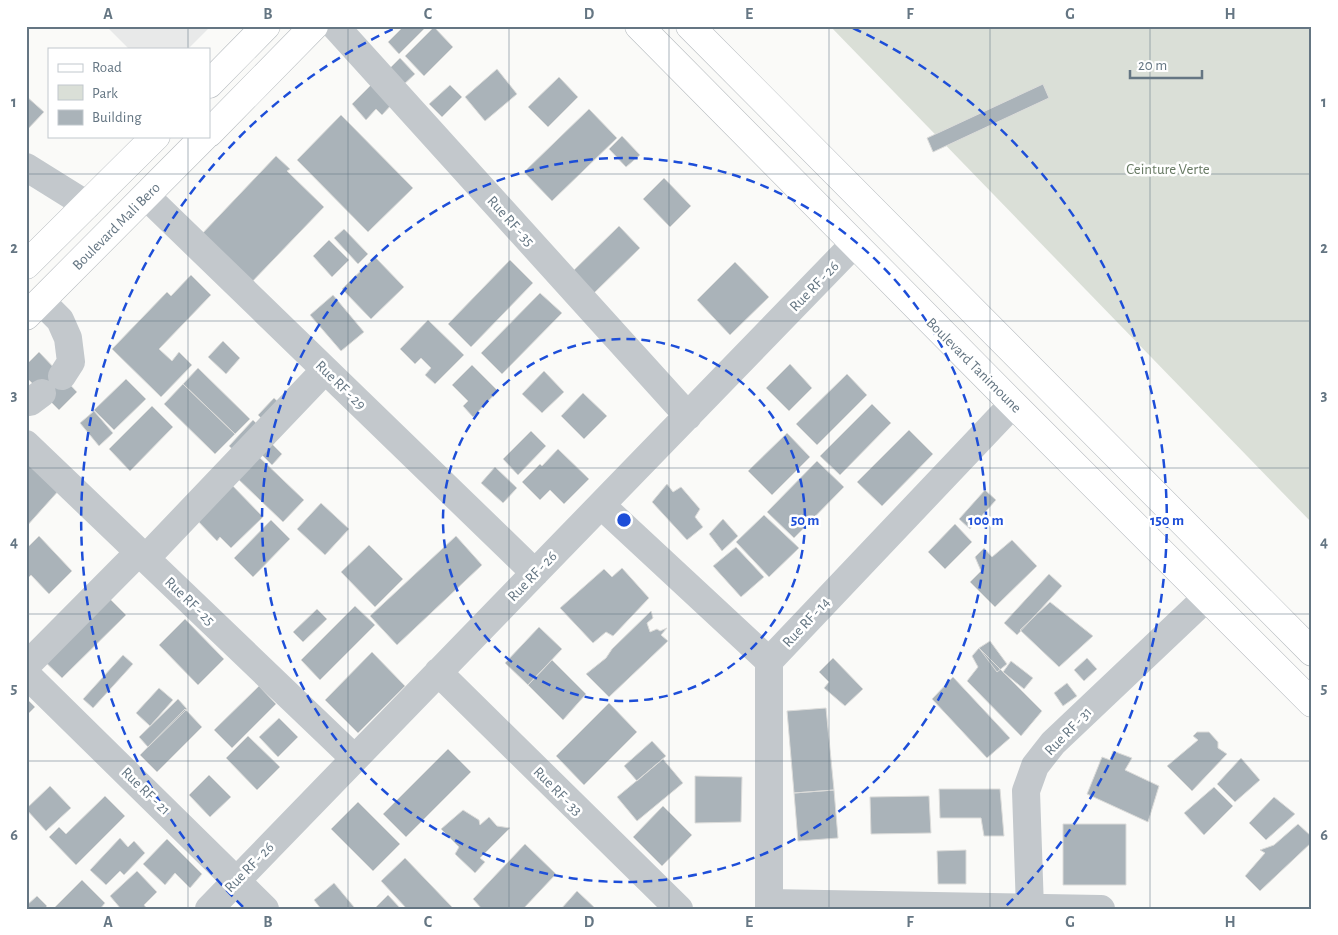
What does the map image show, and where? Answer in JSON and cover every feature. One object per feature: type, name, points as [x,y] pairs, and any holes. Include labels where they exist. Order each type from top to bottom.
[{"type":"main road","points":[[210,83],[266,26]]},
{"type":"main road","points":[[210,132],[314,26]]},
{"type":"main road","name":"Boulevard Tanimoune","points":[[639,26],[1012,404],[1312,703]]},
{"type":"main road","points":[[690,26],[1312,652]]},
{"type":"main road","points":[[26,266],[154,138]]},
{"type":"main road","name":"Boulevard Mali Bero","points":[[34,309],[203,138]]},
{"type":"main road","points":[[804,193],[830,167]]},
{"type":"main road","points":[[61,231],[86,255]]},
{"type":"street","name":"Rue RF - 35","points":[[335,26],[688,416]]},
{"type":"street","points":[[26,167],[86,205]]},
{"type":"street","name":"Rue RF - 29","points":[[146,196],[535,573]]},
{"type":"street","name":"Rue RF - 26","points":[[209,909],[854,244]]},
{"type":"street","points":[[34,309],[60,320],[68,338],[71,362],[62,376]]},
{"type":"street","points":[[26,666],[142,555],[325,370]]},
{"type":"street","name":"Rue RF - 14","points":[[768,906],[769,661],[1012,404]]},
{"type":"street","name":"Rue RF - 25","points":[[26,444],[354,758]]},
{"type":"street","points":[[601,505],[769,661]]},
{"type":"street","name":"Rue RF - 31","points":[[1030,908],[1026,791],[1036,766],[1053,742],[1206,598]]},
{"type":"street","name":"Rue RF - 33","points":[[438,672],[679,909]]},
{"type":"street","name":"Rue RF - 21","points":[[26,674],[265,909]]},
{"type":"street","points":[[768,906],[1100,909]]},
{"type":"shaded area","points":[[106,26],[211,26],[189,48],[128,48]]},
{"type":"green space","name":"Ceinture Verte","points":[[830,26],[1312,26],[1312,523]]},
{"type":"building","points":[[404,26],[427,26],[399,54],[388,42]]},
{"type":"building","points":[[434,27],[453,47],[424,76],[405,56]]},
{"type":"building","points":[[400,58],[415,74],[402,86],[387,71]]},
{"type":"building","points":[[497,69],[517,94],[485,121],[465,97]]},
{"type":"building","points":[[559,77],[578,97],[548,127],[528,107]]},
{"type":"building","points":[[374,82],[394,102],[382,115],[376,109],[366,120],[352,104]]},
{"type":"building","points":[[1043,84],[1049,98],[933,152],[927,138]]},
{"type":"building","points":[[450,85],[462,97],[442,117],[429,104]]},
{"type":"building","points":[[26,96],[44,112],[26,131]]},
{"type":"building","points":[[589,109],[617,138],[552,201],[524,172]]},
{"type":"building","points":[[341,115],[413,188],[368,232],[297,160]]},
{"type":"building","points":[[622,136],[640,155],[626,167],[609,149]]},
{"type":"building","points":[[276,156],[290,169],[287,171],[324,207],[249,285],[199,237]]},
{"type":"building","points":[[664,178],[691,206],[670,227],[643,199]]},
{"type":"building","points":[[619,226],[640,248],[592,295],[570,274]]},
{"type":"building","points":[[344,229],[368,254],[358,264],[334,238]]},
{"type":"building","points":[[329,240],[349,260],[332,277],[313,256]]},
{"type":"building","points":[[375,257],[404,287],[371,319],[342,289]]},
{"type":"building","points":[[510,260],[533,283],[471,347],[448,324]]},
{"type":"building","points":[[735,262],[769,297],[730,335],[697,300]]},
{"type":"building","points":[[191,275],[211,295],[159,349],[172,361],[179,352],[192,365],[161,397],[112,349],[167,292],[171,296]]},
{"type":"building","points":[[540,293],[562,313],[502,374],[481,353]]},
{"type":"building","points":[[333,295],[364,332],[341,351],[310,315]]},
{"type":"building","points":[[428,320],[464,355],[435,384],[425,375],[431,368],[421,358],[415,364],[400,349]]},
{"type":"building","points":[[223,341],[240,358],[226,374],[208,357]]},
{"type":"building","points":[[39,352],[77,392],[59,410],[26,377],[26,365]]},
{"type":"building","points":[[790,364],[812,388],[789,411],[766,388]]},
{"type":"building","points":[[472,365],[498,391],[473,417],[463,406],[468,401],[452,385]]},
{"type":"building","points":[[198,368],[250,419],[235,434],[183,384]]},
{"type":"building","points":[[544,371],[564,392],[542,413],[522,394]]},
{"type":"building","points":[[847,374],[867,395],[817,445],[796,424]]},
{"type":"building","points":[[126,379],[146,399],[114,430],[94,410]]},
{"type":"building","points":[[183,384],[235,434],[215,454],[164,404]]},
{"type":"building","points":[[583,393],[607,416],[584,439],[561,416]]},
{"type":"building","points":[[274,398],[285,408],[268,425],[258,415]]},
{"type":"building","points":[[872,404],[891,423],[840,475],[820,456]]},
{"type":"building","points":[[152,406],[173,427],[130,471],[109,449]]},
{"type":"building","points":[[94,411],[113,433],[99,446],[80,423]]},
{"type":"building","points":[[253,420],[263,430],[239,455],[229,446]]},
{"type":"building","points":[[909,430],[933,454],[882,506],[857,482]]},
{"type":"building","points":[[531,431],[546,446],[518,475],[503,459]]},
{"type":"building","points":[[787,433],[810,457],[772,495],[748,471]]},
{"type":"building","points":[[271,443],[282,454],[272,465],[261,454]]},
{"type":"building","points":[[558,449],[589,479],[564,504],[550,490],[540,500],[522,482],[540,464],[542,466]]},
{"type":"building","points":[[257,455],[304,500],[283,522],[236,477]]},
{"type":"building","points":[[26,457],[61,488],[26,527]]},
{"type":"building","points":[[817,461],[844,487],[794,538],[767,512]]},
{"type":"building","points":[[495,467],[517,488],[503,503],[481,483]]},
{"type":"building","points":[[229,482],[263,517],[231,548],[220,537],[217,541],[194,517]]},
{"type":"building","points":[[667,484],[673,492],[681,487],[700,509],[695,517],[703,527],[687,540],[652,502]]},
{"type":"building","points":[[985,490],[996,500],[970,529],[959,519]]},
{"type":"building","points":[[321,503],[349,529],[325,555],[297,529]]},
{"type":"building","points":[[764,515],[799,548],[769,577],[736,542]]},
{"type":"building","points":[[723,519],[738,536],[722,551],[709,534]]},
{"type":"building","points":[[271,520],[290,539],[253,577],[234,558]]},
{"type":"building","points":[[955,524],[972,542],[945,569],[928,552]]},
{"type":"building","points":[[39,536],[72,571],[49,594],[31,575],[26,580],[26,549]]},
{"type":"building","points":[[456,536],[482,565],[397,645],[370,616]]},
{"type":"building","points":[[1012,540],[1037,566],[995,607],[970,582],[981,571],[975,557],[984,548],[992,557]]},
{"type":"building","points":[[369,545],[403,579],[375,607],[341,572]]},
{"type":"building","points":[[736,547],[764,577],[741,597],[713,566]]},
{"type":"building","points":[[622,568],[649,598],[613,636],[606,632],[593,643],[560,608],[604,569],[612,577]]},
{"type":"building","points":[[1049,574],[1062,586],[1017,635],[1004,623]]},
{"type":"building","points":[[103,592],[126,615],[62,678],[39,656]]},
{"type":"building","points":[[1050,602],[1093,636],[1059,667],[1020,630]]},
{"type":"building","points":[[355,606],[375,625],[320,680],[301,660]]},
{"type":"building","points":[[317,609],[327,619],[303,642],[293,632]]},
{"type":"building","points":[[651,611],[653,618],[647,623],[650,632],[667,628],[661,635],[668,641],[609,697],[586,674],[606,658],[612,649]]},
{"type":"building","points":[[185,619],[224,659],[198,685],[159,645]]},
{"type":"building","points":[[539,627],[562,649],[528,685],[505,663]]},
{"type":"building","points":[[990,641],[1007,664],[997,672],[979,648]]},
{"type":"building","points":[[979,648],[1042,711],[1021,736],[967,681],[978,667],[972,656]]},
{"type":"building","points":[[372,652],[405,686],[358,733],[325,700]]},
{"type":"building","points":[[123,655],[133,664],[93,708],[83,699]]},
{"type":"building","points":[[833,658],[863,689],[845,706],[824,688],[829,682],[819,672]]},
{"type":"building","points":[[1087,658],[1097,669],[1084,681],[1074,670]]},
{"type":"building","points":[[552,660],[586,694],[563,720],[528,685]]},
{"type":"building","points":[[1011,661],[1033,678],[1024,689],[1003,672]]},
{"type":"building","points":[[953,677],[1010,738],[987,758],[932,699]]},
{"type":"building","points":[[1067,683],[1077,696],[1063,706],[1054,693]]},
{"type":"building","points":[[259,686],[276,704],[232,748],[214,730]]},
{"type":"building","points":[[159,688],[173,700],[150,726],[136,713]]},
{"type":"building","points":[[26,698],[35,707],[26,716]]},
{"type":"building","points":[[178,699],[187,709],[148,747],[139,737]]},
{"type":"building","points":[[609,703],[637,732],[584,785],[556,756]]},
{"type":"building","points":[[826,708],[834,790],[794,793],[787,711]]},
{"type":"building","points":[[185,709],[202,727],[157,772],[140,755]]},
{"type":"building","points":[[279,718],[298,737],[278,757],[259,737]]},
{"type":"building","points":[[1197,732],[1209,732],[1218,742],[1218,748],[1227,754],[1192,791],[1167,766],[1198,740],[1193,736]]},
{"type":"building","points":[[248,736],[280,767],[257,790],[226,758]]},
{"type":"building","points":[[652,741],[666,756],[637,781],[624,766]]},
{"type":"building","points":[[448,749],[471,772],[406,837],[383,814]]},
{"type":"building","points":[[1113,751],[1132,758],[1125,770],[1159,786],[1148,822],[1087,794],[1102,757],[1110,760]]},
{"type":"building","points":[[1241,758],[1260,780],[1235,802],[1217,784]]},
{"type":"building","points":[[663,759],[683,783],[637,821],[617,797]]},
{"type":"building","points":[[209,775],[231,797],[210,817],[189,795]]},
{"type":"building","points":[[695,776],[742,777],[741,822],[695,823]]},
{"type":"building","points":[[50,786],[71,808],[46,831],[26,809]]},
{"type":"building","points":[[1214,787],[1233,806],[1204,835],[1184,813]]},
{"type":"building","points":[[939,789],[1000,789],[1004,836],[984,836],[981,818],[940,818]]},
{"type":"building","points":[[834,790],[838,838],[798,841],[794,793]]},
{"type":"building","points":[[105,796],[125,816],[76,865],[49,837],[59,827],[66,834]]},
{"type":"building","points":[[929,796],[931,833],[871,834],[870,797]]},
{"type":"building","points":[[1274,797],[1295,814],[1266,840],[1249,823]]},
{"type":"building","points":[[358,802],[400,844],[373,871],[331,829]]},
{"type":"building","points":[[663,806],[692,835],[662,866],[633,837]]},
{"type":"building","points":[[463,810],[479,820],[480,825],[489,817],[497,826],[510,828],[480,858],[485,862],[475,873],[455,854],[459,847],[441,829]]},
{"type":"building","points":[[1063,824],[1126,824],[1126,885],[1063,885]]},
{"type":"building","points":[[1298,824],[1312,837],[1312,842],[1260,891],[1245,876],[1265,853],[1260,850],[1274,845]]},
{"type":"building","points":[[120,838],[128,847],[134,841],[145,853],[124,875],[120,871],[106,885],[90,870]]},
{"type":"building","points":[[167,839],[202,874],[190,888],[175,873],[165,885],[143,864]]},
{"type":"building","points":[[525,844],[556,874],[523,909],[482,909],[473,899]]},
{"type":"building","points":[[966,850],[966,884],[938,884],[937,851]]},
{"type":"building","points":[[405,858],[452,907],[451,909],[407,909],[381,881]]},
{"type":"building","points":[[137,871],[157,892],[144,905],[147,909],[121,909],[110,896]]},
{"type":"building","points":[[82,880],[105,903],[100,909],[53,909]]},
{"type":"building","points":[[334,883],[354,907],[353,909],[321,909],[314,900]]},
{"type":"building","points":[[577,891],[596,909],[561,909]]},
{"type":"building","points":[[388,895],[401,909],[374,909]]},
{"type":"building","points":[[37,896],[47,906],[44,909],[26,909],[26,906]]}]
